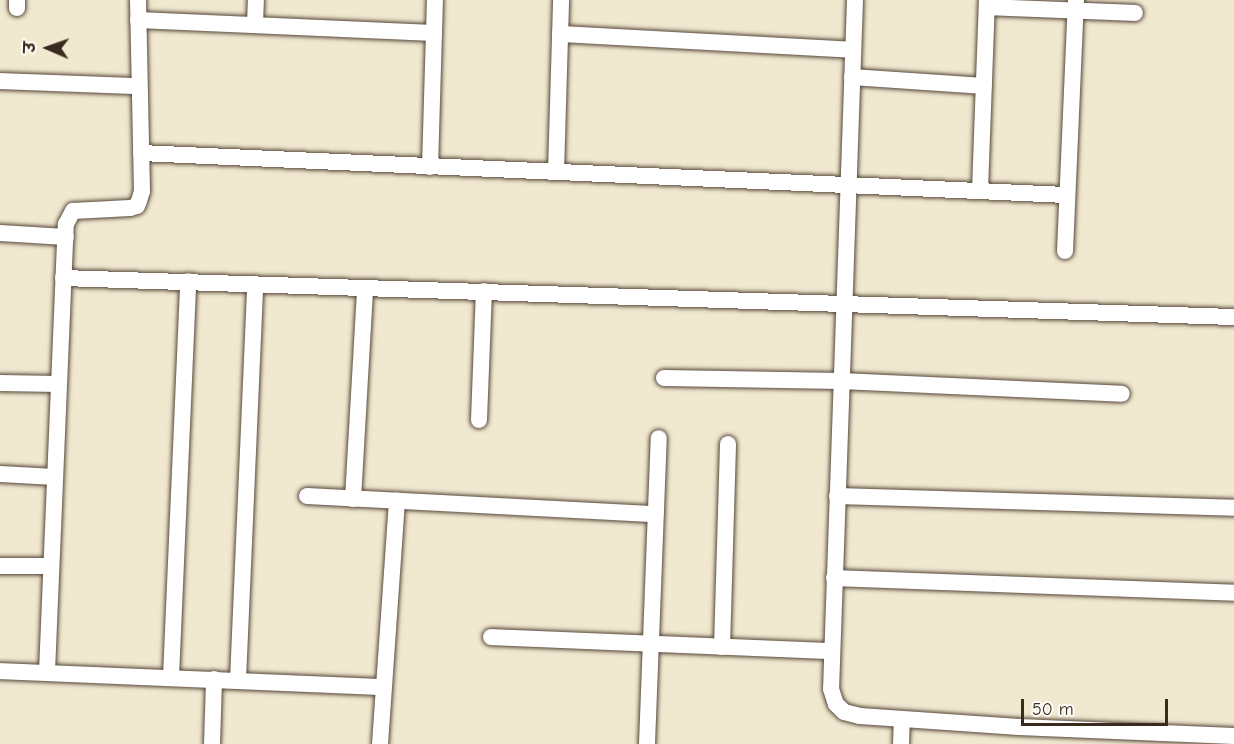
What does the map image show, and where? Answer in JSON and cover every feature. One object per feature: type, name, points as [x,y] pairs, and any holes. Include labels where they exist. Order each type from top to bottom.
[{"type":"street","points":[[47,672],[63,278],[68,216],[73,212],[137,206],[142,191],[138,0]]},
{"type":"street","points":[[255,25],[256,0]]},
{"type":"street","points":[[430,167],[435,0]]},
{"type":"street","points":[[556,172],[561,0]]},
{"type":"street","points":[[855,0],[832,651],[831,689],[836,704],[844,712],[860,716],[1234,736]]},
{"type":"street","points":[[980,190],[987,3],[1075,5],[1135,13]]},
{"type":"street","points":[[1065,251],[1075,5]]},
{"type":"street","points":[[138,20],[434,33]]},
{"type":"street","points":[[560,34],[853,50]]},
{"type":"street","points":[[852,77],[984,86]]},
{"type":"street","points":[[0,81],[139,86]]},
{"type":"street","points":[[141,153],[1067,195]]},
{"type":"street","points":[[0,233],[66,237]]},
{"type":"street","points":[[63,278],[1234,317]]},
{"type":"street","points":[[171,677],[188,281]]},
{"type":"street","points":[[238,680],[255,284]]},
{"type":"street","points":[[353,499],[365,288]]},
{"type":"street","points":[[479,420],[484,291]]},
{"type":"street","points":[[664,378],[841,381],[1122,394]]},
{"type":"street","points":[[0,383],[59,384]]},
{"type":"street","points":[[647,744],[659,438]]},
{"type":"street","points":[[722,647],[729,444]]},
{"type":"street","points":[[0,474],[55,477]]},
{"type":"street","points":[[307,496],[656,514]]},
{"type":"street","points":[[837,496],[1234,508]]},
{"type":"street","points":[[380,744],[397,501]]},
{"type":"street","points":[[0,566],[51,566]]},
{"type":"street","points":[[834,578],[1234,593]]},
{"type":"street","points":[[492,637],[832,651]]},
{"type":"street","points":[[0,670],[384,687]]},
{"type":"street","points":[[212,744],[214,679]]},
{"type":"street","points":[[901,744],[903,719]]}]
